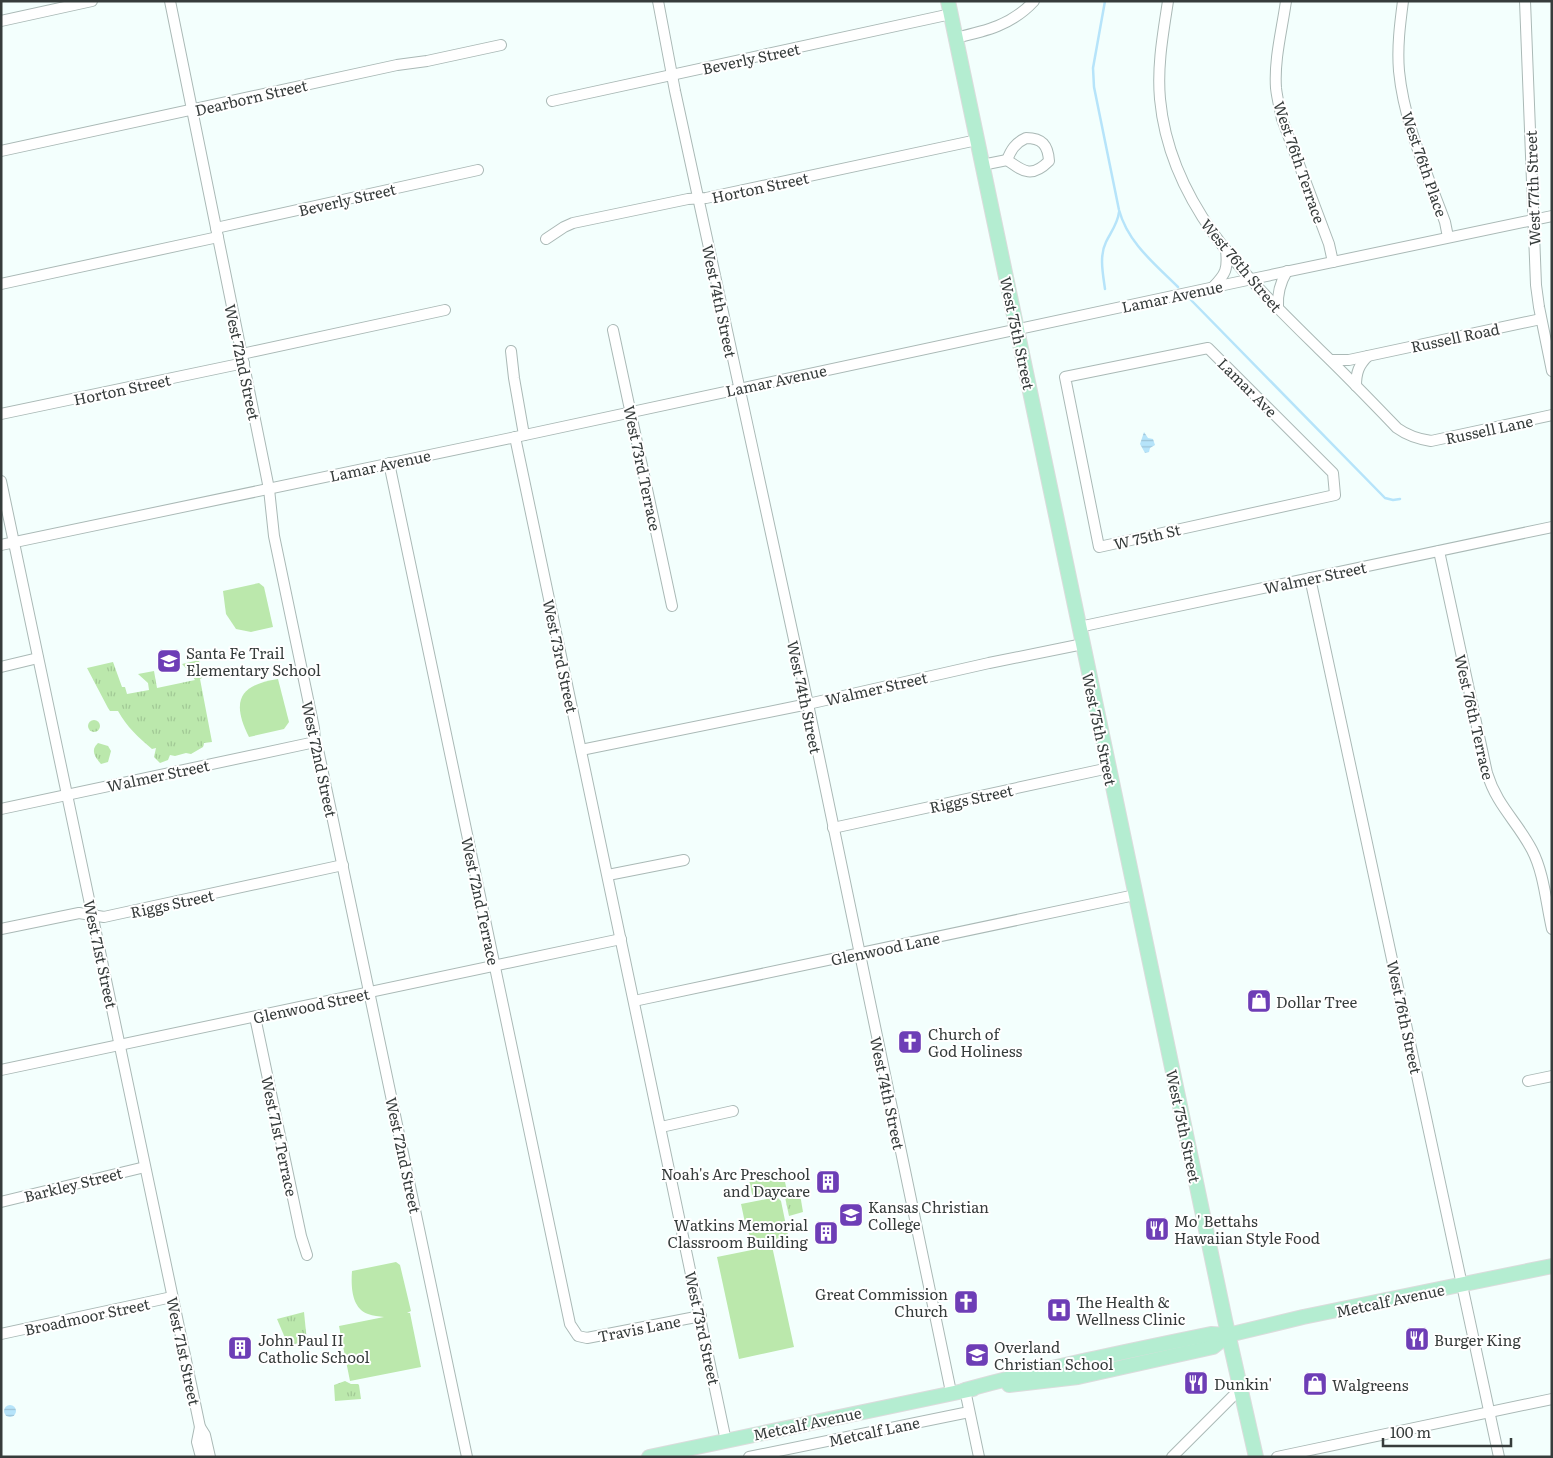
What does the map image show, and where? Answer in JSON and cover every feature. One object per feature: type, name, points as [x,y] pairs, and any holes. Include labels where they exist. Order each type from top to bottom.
[{"type":"main road","name":"West 75th Street","points":[[949,8],[1228,1335],[1256,1457]]},
{"type":"main road","name":"Metcalf Avenue","points":[[650,1457],[958,1391],[1035,1371],[1117,1353],[1211,1334],[1228,1335],[1303,1317],[1552,1266]]},
{"type":"street","points":[[1,21],[92,1]]},
{"type":"street","name":"West 72nd Street","points":[[170,1],[269,488],[274,536],[314,728],[315,742],[370,992],[467,1457]]},
{"type":"street","name":"West 74th Street","points":[[658,1],[672,75],[808,704],[858,954],[958,1391],[969,1412],[979,1457]]},
{"type":"street","points":[[956,38],[1000,26],[1019,15],[1034,1]]},
{"type":"street","name":"West 76th Street","points":[[1168,1],[1161,45],[1160,100],[1169,146],[1180,176],[1194,205],[1226,250],[1278,307],[1397,428],[1407,435],[1426,440]]},
{"type":"street","name":"West 76th Terrace","points":[[1286,1],[1277,60],[1277,98],[1282,119],[1329,244],[1333,262]]},
{"type":"street","name":"West 76th Place","points":[[1403,1],[1398,46],[1399,70],[1404,102],[1410,126],[1445,222],[1448,237]]},
{"type":"street","name":"West 77th Street","points":[[1527,2],[1536,285],[1552,371]]},
{"type":"street","name":"Beverly Street","points":[[552,101],[672,75],[949,8]]},
{"type":"street","name":"Dearborn Street","points":[[1,151],[397,65],[427,61],[501,45]]},
{"type":"street","name":"Horton Street","points":[[546,239],[573,223],[688,198],[716,196],[977,140]]},
{"type":"street","points":[[982,165],[1007,160]]},
{"type":"street","name":"Beverly Street","points":[[1,284],[478,170]]},
{"type":"street","name":"Lamar Avenue","points":[[1,545],[520,436],[1252,278],[1552,216]]},
{"type":"street","points":[[1212,288],[1226,271],[1226,250]]},
{"type":"street","points":[[1278,307],[1277,296],[1279,286],[1287,271]]},
{"type":"street","name":"Horton Street","points":[[1,414],[445,310]]},
{"type":"street","name":"Russell Road","points":[[1331,360],[1349,360],[1541,319]]},
{"type":"street","name":"West 73rd Terrace","points":[[613,330],[672,606]]},
{"type":"street","name":"Lamar Ave","points":[[1064,377],[1208,348],[1333,473],[1335,495]]},
{"type":"street","name":"West 73rd Street","points":[[511,351],[520,436],[581,750],[726,1441]]},
{"type":"street","points":[[1356,386],[1358,368],[1368,356]]},
{"type":"street","name":"W 75th St","points":[[1064,377],[1099,547],[1335,495]]},
{"type":"street","name":"Russell Lane","points":[[1426,440],[1448,438],[1552,415]]},
{"type":"street","name":"West 72nd Terrace","points":[[389,463],[570,1324],[578,1336]]},
{"type":"street","name":"West 71st Street","points":[[1,481],[172,1297],[200,1427],[205,1435],[210,1457]]},
{"type":"street","name":"Walmer Street","points":[[1079,627],[1552,527]]},
{"type":"street","name":"West 76th Terrace","points":[[1439,551],[1487,773],[1499,803],[1524,836],[1533,852],[1539,870],[1552,929]]},
{"type":"street","name":"West 76th Street","points":[[1310,578],[1499,1457]]},
{"type":"street","name":"Walmer Street","points":[[581,750],[808,704],[950,671],[1082,644]]},
{"type":"street","points":[[1,667],[38,658]]},
{"type":"street","name":"Walmer Street","points":[[1,809],[315,742]]},
{"type":"street","name":"Riggs Street","points":[[833,828],[1108,768]]},
{"type":"street","points":[[608,875],[684,860]]},
{"type":"street","name":"Riggs Street","points":[[1,929],[79,913],[104,917],[114,916],[343,865]]},
{"type":"street","name":"Glenwood Lane","points":[[634,1001],[1135,895]]},
{"type":"street","name":"Glenwood Street","points":[[1,1070],[119,1044],[140,1042],[255,1018],[621,939]]},
{"type":"street","name":"West 71st Terrace","points":[[255,1018],[301,1236],[307,1255]]},
{"type":"street","points":[[1528,1081],[1552,1076]]},
{"type":"street","points":[[661,1127],[733,1111]]},
{"type":"street","name":"Barkley Street","points":[[1,1202],[145,1166]]},
{"type":"street","name":"Broadmoor Street","points":[[1,1334],[172,1297]]},
{"type":"street","name":"Travis Lane","points":[[578,1336],[583,1338],[594,1337],[701,1316]]},
{"type":"street","points":[[1172,1457],[1240,1389]]},
{"type":"street","points":[[1278,1457],[1552,1399]]},
{"type":"street","name":"Metcalf Lane","points":[[749,1457],[969,1412]]},
{"type":"street","name":"West 71st Street","points":[[200,1427],[197,1442],[200,1457]]},
{"type":"green space","points":[[259,583],[264,587],[273,627],[251,632],[236,629],[226,614],[223,591]]},
{"type":"green space","points":[[199,660],[202,678],[200,679],[212,742],[204,743],[203,747],[191,754],[170,755],[168,760],[160,763],[154,757],[156,748],[152,749],[137,736],[118,711],[110,711],[87,668],[113,662],[122,687],[125,687],[127,694],[149,690],[148,683],[138,674],[154,671],[157,688],[195,680],[182,664]]},
{"type":"green space","points":[[278,679],[289,722],[284,729],[249,737],[240,714],[242,697],[247,690],[254,686]]},
{"type":"green space","points":[[94,720],[100,726],[94,732],[88,726]]},
{"type":"green space","points":[[98,743],[108,746],[111,751],[108,762],[101,764],[95,756],[94,748]]},
{"type":"green space","points":[[783,1173],[787,1191],[753,1199],[749,1180]]},
{"type":"green space","points":[[800,1194],[803,1212],[789,1216],[785,1197]]},
{"type":"green space","points":[[777,1197],[781,1201],[789,1240],[765,1243],[758,1241],[749,1233],[741,1204]]},
{"type":"green space","points":[[772,1246],[794,1347],[739,1359],[717,1257]]},
{"type":"green space","points":[[396,1262],[400,1265],[411,1311],[407,1313],[410,1313],[421,1367],[350,1381],[339,1326],[384,1317],[368,1314],[358,1307],[353,1296],[352,1271]]},
{"type":"green space","points":[[304,1312],[307,1342],[288,1345],[277,1319]]},
{"type":"green space","points":[[345,1381],[359,1385],[361,1399],[335,1401],[334,1385]]},
{"type":"water","points":[[1144,432],[1148,438],[1153,439],[1155,445],[1150,448],[1149,452],[1145,453],[1140,444]]},
{"type":"water","points":[[8,1405],[12,1405],[16,1411],[12,1417],[8,1417],[4,1413],[4,1409]]},
{"type":"waterway","points":[[1105,1],[1093,68],[1094,87],[1119,210],[1123,222],[1136,243],[1178,287]]},
{"type":"waterway","points":[[1105,289],[1102,265],[1104,247],[1116,224],[1119,212]]},
{"type":"waterway","points":[[1191,300],[1385,498],[1400,499]]},
{"type":"place","name":"Santa Fe Trail Elementary School","points":[[169,661]]},
{"type":"place","name":"Dollar Tree","points":[[1259,1001]]},
{"type":"place","name":"Church of God Holiness","points":[[910,1042]]},
{"type":"place","name":"Noah's Arc Preschool and Daycare","points":[[828,1182]]},
{"type":"place","name":"Kansas Christian College","points":[[851,1215]]},
{"type":"place","name":"Mo' Bettahs Hawaiian Style Food","points":[[1157,1229]]},
{"type":"place","name":"Watkins Memorial Classroom Building","points":[[826,1233]]},
{"type":"place","name":"Great Commission Church","points":[[966,1302]]},
{"type":"place","name":"The Health & Wellness Clinic","points":[[1059,1310]]},
{"type":"place","name":"Burger King","points":[[1417,1339]]},
{"type":"place","name":"John Paul II Catholic School","points":[[240,1348]]},
{"type":"place","name":"Overland Christian School","points":[[977,1355]]},
{"type":"place","name":"Dunkin'","points":[[1196,1383]]},
{"type":"place","name":"Walgreens","points":[[1315,1384]]}]
